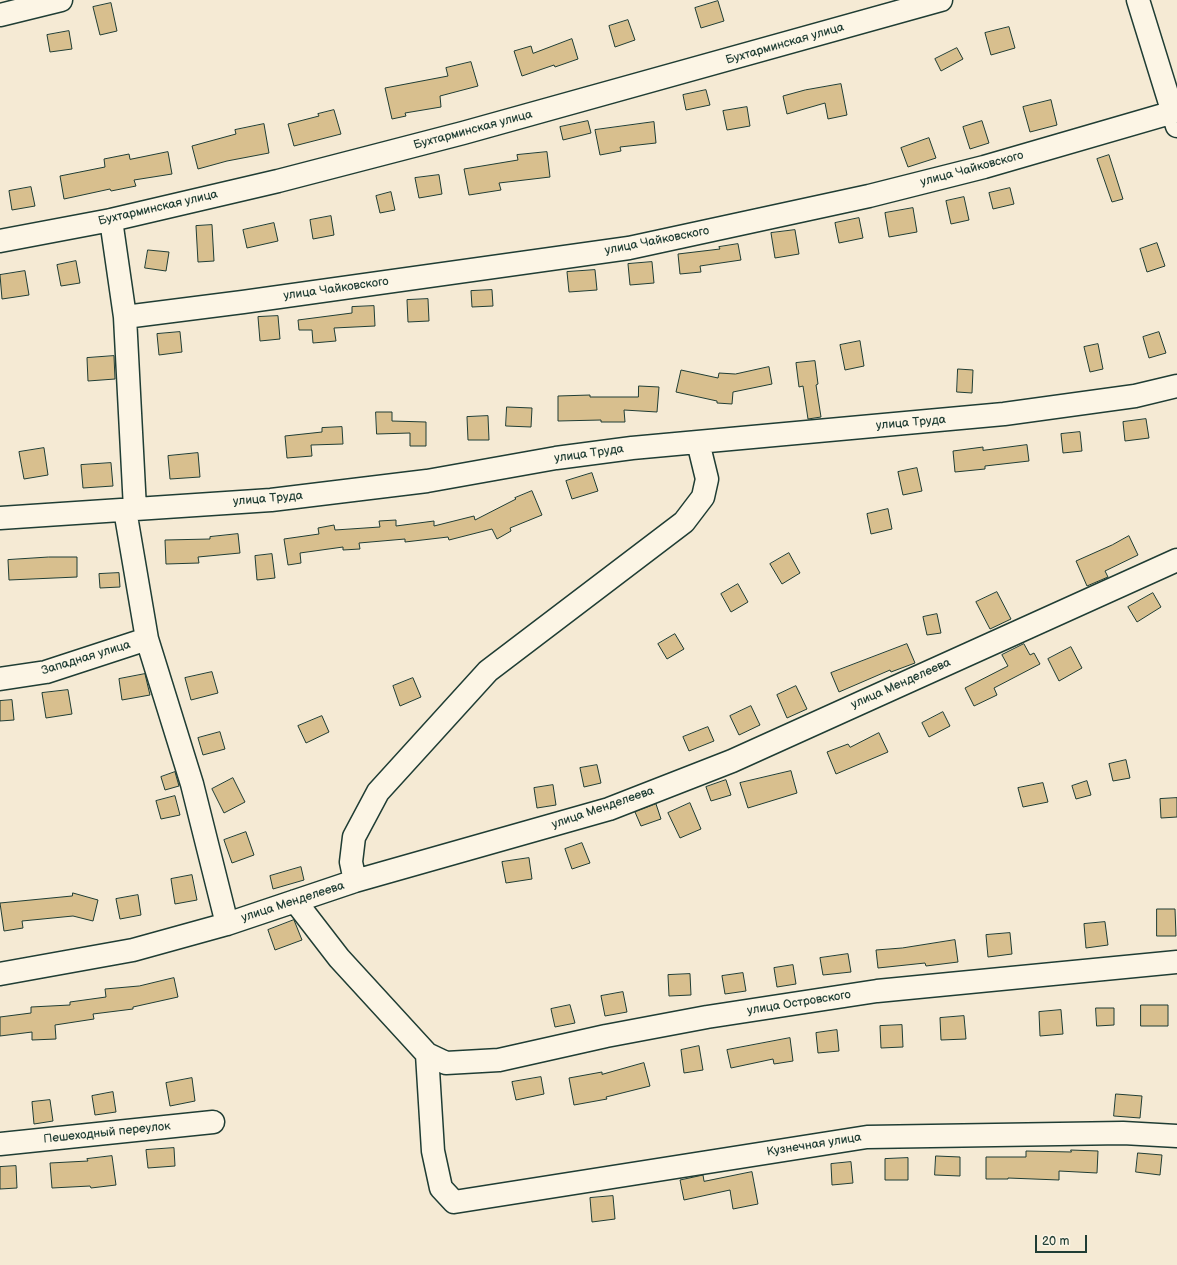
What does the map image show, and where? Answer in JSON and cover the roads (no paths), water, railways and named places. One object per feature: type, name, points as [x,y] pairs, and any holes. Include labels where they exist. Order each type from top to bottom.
[{"type":"street","points":[[0,15],[61,0]]},
{"type":"street","name":"Бухтарминская улица","points":[[0,241],[111,220],[463,134],[941,0]]},
{"type":"street","points":[[1138,0],[1176,117]]},
{"type":"street","name":"улица Чайковского","points":[[125,317],[629,248],[877,194],[1176,117]]},
{"type":"street","points":[[111,220],[125,317],[130,510],[147,639],[192,784],[227,924]]},
{"type":"street","name":"улица Труда","points":[[0,518],[271,500],[427,482],[556,458],[632,448],[1004,414],[1135,396],[1177,386]]},
{"type":"street","points":[[355,882],[351,862],[354,837],[378,792],[404,763],[488,672],[684,522],[703,497],[707,479],[698,442]]},
{"type":"street","name":"улица Менделеева","points":[[0,974],[133,950],[227,924],[355,882],[609,808],[718,766],[1177,560]]},
{"type":"street","name":"Западная улица","points":[[0,679],[46,672],[147,639]]},
{"type":"street","points":[[295,902],[339,958],[427,1054]]},
{"type":"street","name":"улица Островского","points":[[427,1054],[446,1063],[499,1060],[606,1036],[707,1017],[870,992],[1177,962]]},
{"type":"street","name":"Кузнечная улица","points":[[427,1054],[433,1151],[440,1188],[454,1202],[867,1137],[1123,1134],[1177,1136]]},
{"type":"street","name":"Пешеходный переулок","points":[[0,1144],[213,1122]]}]
